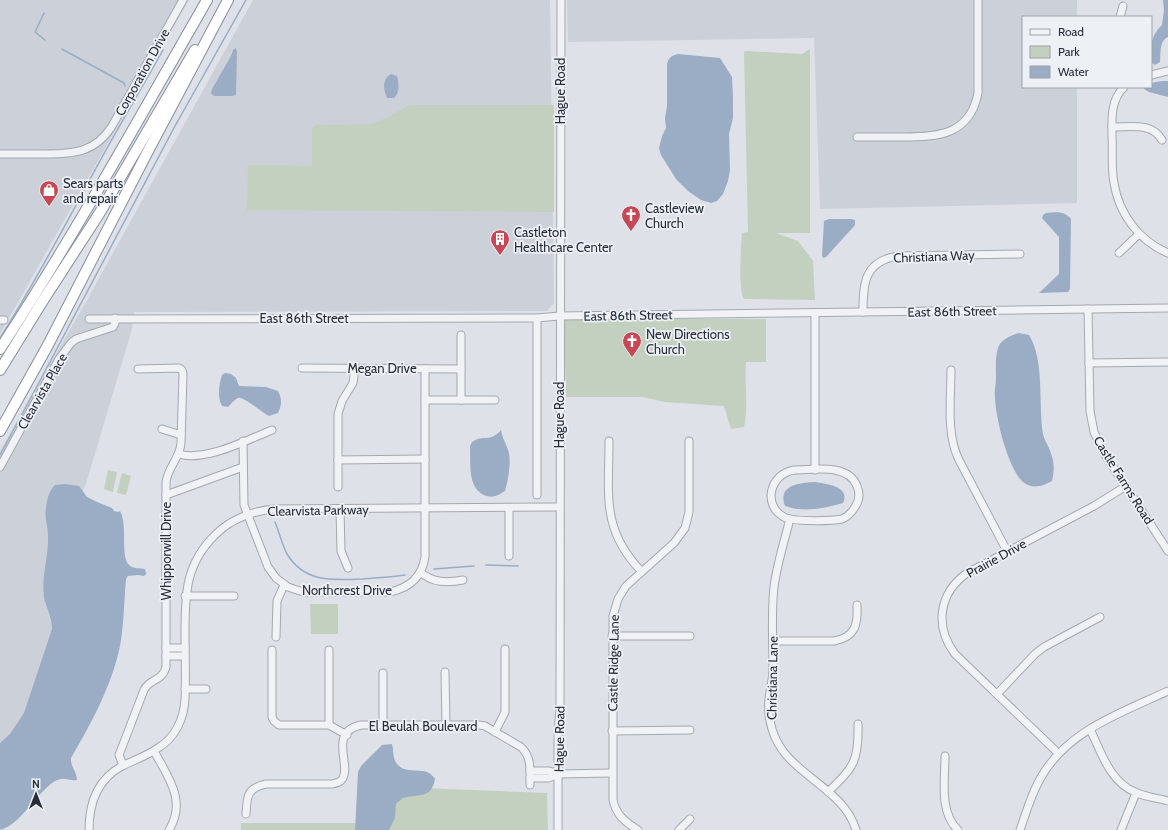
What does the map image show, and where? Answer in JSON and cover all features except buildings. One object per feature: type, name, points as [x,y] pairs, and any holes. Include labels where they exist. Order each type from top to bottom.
[{"type":"highway","points":[[0,349],[140,118],[207,0]]},
{"type":"highway","points":[[0,370],[98,214],[185,65],[228,0]]},
{"type":"highway","points":[[0,431],[48,346],[147,153],[228,0]]},
{"type":"street","name":"Corporation Drive","points":[[0,154],[70,153],[87,149],[98,142],[112,126],[183,0]]},
{"type":"street","name":"Hague Road","points":[[558,830],[560,707],[559,316],[561,0]]},
{"type":"street","points":[[857,137],[932,136],[952,131],[963,123],[973,108],[978,93],[978,0]]},
{"type":"street","points":[[1120,16],[1123,6]]},
{"type":"street","points":[[1152,75],[1168,71]]},
{"type":"street","points":[[1123,88],[1118,93],[1113,108],[1113,175],[1116,194],[1124,214],[1139,234],[1155,247],[1168,253]]},
{"type":"street","points":[[1112,127],[1148,128],[1157,133],[1162,140]]},
{"type":"street","points":[[1120,253],[1139,234]]},
{"type":"street","name":"Christiana Way","points":[[863,312],[863,289],[867,277],[872,268],[885,259],[898,256],[1020,254]]},
{"type":"street","name":"East 86th Street","points":[[89,319],[537,318],[559,316],[1168,308]]},
{"type":"street","name":"Castle Farms Road","points":[[1088,309],[1090,411],[1094,432],[1100,447],[1168,551]]},
{"type":"street","points":[[814,470],[815,313]]},
{"type":"street","name":"Clearvista Place","points":[[0,467],[59,358],[67,347],[76,339],[113,327],[115,318]]},
{"type":"street","name":"Hague Road","points":[[537,318],[537,495]]},
{"type":"street","points":[[461,335],[461,400]]},
{"type":"street","points":[[1089,363],[1168,362]]},
{"type":"street","name":"Whipporwill Drive","points":[[123,765],[119,755],[144,690],[148,684],[157,680],[162,675],[166,667],[166,480],[168,473],[179,454],[182,435],[182,370],[179,368],[138,369]]},
{"type":"street","name":"Megan Drive","points":[[302,368],[461,369]]},
{"type":"street","points":[[338,487],[339,412],[342,401],[353,383],[356,368]]},
{"type":"street","points":[[425,369],[425,557],[420,572],[436,581],[444,582],[463,580]]},
{"type":"street","points":[[951,370],[951,428],[954,448],[1007,551]]},
{"type":"street","points":[[425,400],[495,400]]},
{"type":"street","points":[[162,429],[182,435]]},
{"type":"street","points":[[179,454],[193,456],[204,455],[272,430]]},
{"type":"street","name":"Northcrest Drive","points":[[242,441],[243,499],[247,515],[268,567],[276,578],[284,585],[303,592],[390,592],[411,583],[420,572]]},
{"type":"street","points":[[609,441],[609,504],[612,524],[622,548],[641,571]]},
{"type":"street","name":"Castle Ridge Lane","points":[[638,830],[624,821],[616,811],[612,796],[613,614],[618,599],[626,586],[674,543],[686,525],[689,512],[689,441]]},
{"type":"street","points":[[338,460],[425,459]]},
{"type":"street","points":[[166,495],[243,467]]},
{"type":"street","points":[[794,470],[837,470],[847,473],[852,478],[859,495],[856,505],[850,513],[842,519],[790,519],[780,514],[773,504],[771,494],[778,477],[794,470]]},
{"type":"street","name":"Prairie Drive","points":[[1058,753],[958,658],[950,648],[944,634],[942,616],[943,606],[948,594],[960,577],[1094,506],[1126,486]]},
{"type":"street","name":"Clearvista Parkway","points":[[89,830],[90,808],[97,791],[108,776],[123,765],[154,751],[168,740],[179,725],[184,707],[185,689],[185,596],[191,571],[204,546],[227,525],[247,515],[271,509],[559,507]]},
{"type":"street","points":[[509,508],[509,556]]},
{"type":"street","points":[[340,509],[341,551],[348,568]]},
{"type":"street","name":"Christiana Lane","points":[[790,519],[775,580],[773,603],[773,671],[769,712],[771,724],[775,737],[782,750],[791,760],[837,800],[847,811],[856,830]]},
{"type":"street","points":[[276,637],[276,606],[278,596],[284,585]]},
{"type":"street","points":[[185,596],[234,596]]},
{"type":"street","points":[[773,641],[834,641],[844,638],[850,634],[856,625],[857,605]]},
{"type":"street","points":[[997,694],[1038,652],[1100,617]]},
{"type":"street","points":[[612,636],[690,636]]},
{"type":"street","points":[[166,648],[185,648]]},
{"type":"street","points":[[495,732],[505,712],[505,649]]},
{"type":"street","points":[[246,814],[247,797],[251,790],[259,786],[266,784],[332,784],[340,782],[344,778],[345,771],[342,747],[347,735],[329,725],[279,725],[275,722],[272,716],[272,650]]},
{"type":"street","points":[[329,650],[329,725]]},
{"type":"street","points":[[166,656],[185,656]]},
{"type":"street","points":[[445,672],[446,726]]},
{"type":"street","points":[[383,673],[383,725]]},
{"type":"street","points":[[185,689],[206,689]]},
{"type":"street","points":[[1020,830],[1036,786],[1045,770],[1058,753],[1090,729],[1168,691]]},
{"type":"street","points":[[828,792],[848,772],[853,764],[858,746],[858,724]]},
{"type":"street","name":"El Beulah Boulevard","points":[[347,735],[351,730],[358,726],[480,725],[521,747],[526,752],[530,762],[530,778],[549,778],[558,774],[612,773]]},
{"type":"street","points":[[1090,729],[1113,774],[1124,786],[1136,793],[1168,801]]},
{"type":"street","points":[[612,731],[690,730]]},
{"type":"street","points":[[154,751],[172,786],[176,798],[176,814],[169,830]]},
{"type":"street","points":[[945,756],[946,806],[949,819],[958,830]]},
{"type":"street","points":[[1121,830],[1136,793]]},
{"type":"street","points":[[679,830],[690,819]]},
{"type":"shaded area","points":[[0,0],[189,0],[0,334]]},
{"type":"shaded area","points":[[253,0],[550,0],[554,303],[547,311],[134,312],[132,329],[88,477],[64,545],[62,606],[23,727],[0,749],[0,451],[87,300]]},
{"type":"shaded area","points":[[567,0],[1077,0],[1077,16],[1022,16],[1022,88],[1077,88],[1077,203],[820,209],[814,38],[568,42]]},
{"type":"green space","points":[[810,49],[810,233],[776,233],[798,241],[813,261],[815,300],[744,299],[740,278],[741,248],[742,233],[748,232],[744,52],[802,54]]},
{"type":"green space","points":[[409,105],[554,105],[554,212],[247,210],[248,165],[312,166],[312,128],[316,125],[372,124]]},
{"type":"green space","points":[[564,319],[766,319],[766,362],[746,362],[746,411],[744,427],[731,429],[724,406],[664,402],[643,397],[566,397]]},
{"type":"green space","points":[[108,470],[117,472],[113,492],[104,489]]},
{"type":"green space","points":[[122,473],[131,476],[126,495],[117,493]]},
{"type":"green space","points":[[310,604],[338,604],[338,634],[311,634]]},
{"type":"green space","points":[[398,787],[547,793],[548,830],[241,830],[241,823],[359,823]]},
{"type":"water","points":[[1163,0],[1168,0],[1168,37],[1162,44],[1160,62],[1155,65],[1152,63],[1152,42],[1155,33],[1162,25],[1164,10]]},
{"type":"water","points":[[236,48],[236,95],[214,96],[211,93],[212,89],[233,50]]},
{"type":"water","points":[[678,54],[720,58],[732,77],[733,118],[729,134],[730,170],[723,194],[717,201],[711,203],[701,200],[688,191],[676,179],[661,155],[659,148],[666,128],[667,64],[671,57]]},
{"type":"water","points":[[391,74],[397,76],[399,85],[398,91],[394,98],[387,98],[384,84],[388,76]]},
{"type":"water","points":[[1168,81],[1168,97],[1149,92],[1144,89],[1152,88],[1152,83]]},
{"type":"water","points":[[1046,213],[1063,213],[1071,219],[1070,289],[1068,292],[1039,293],[1059,274],[1059,237],[1042,218]]},
{"type":"water","points":[[829,219],[851,219],[855,220],[855,225],[826,257],[823,258],[824,221]]},
{"type":"water","points":[[1019,333],[1029,335],[1034,345],[1039,370],[1043,434],[1054,464],[1052,481],[1034,487],[1023,482],[1012,466],[1003,442],[996,406],[996,355],[998,348],[1001,342]]},
{"type":"water","points":[[225,373],[231,374],[236,378],[239,386],[266,387],[278,391],[281,402],[278,413],[269,416],[241,398],[236,399],[228,407],[222,406],[219,398],[219,390],[222,375]]},
{"type":"water","points":[[501,430],[510,457],[507,482],[505,491],[490,497],[479,491],[472,480],[470,446],[472,442],[493,436]]},
{"type":"water","points":[[815,482],[831,485],[841,489],[845,497],[843,503],[822,508],[807,509],[785,506],[783,499],[784,493],[787,489],[797,484]]},
{"type":"water","points":[[65,484],[79,486],[87,497],[112,508],[114,511],[120,511],[124,524],[124,548],[126,561],[132,567],[145,569],[146,574],[144,576],[128,576],[126,579],[120,646],[112,675],[100,704],[71,758],[77,780],[61,779],[54,782],[47,787],[17,820],[0,830],[0,743],[10,734],[24,713],[52,629],[43,589],[48,543],[46,511],[48,498],[53,487],[55,485]]},
{"type":"water","points":[[392,744],[396,763],[407,770],[427,772],[435,779],[433,786],[427,793],[403,798],[396,804],[395,818],[389,830],[355,830],[358,772],[361,766],[382,745]]},
{"type":"waterway","points":[[0,455],[175,126],[246,0]]},
{"type":"waterway","points":[[44,13],[35,32],[45,40]]},
{"type":"waterway","points":[[62,49],[124,83],[125,86]]},
{"type":"waterway","points":[[0,338],[56,243],[105,151],[163,50]]},
{"type":"waterway","points":[[275,522],[287,554],[294,563],[311,575],[320,578],[340,580],[405,575]]},
{"type":"waterway","points":[[486,565],[518,566]]},
{"type":"waterway","points":[[434,569],[474,566]]},
{"type":"place","name":"Sears parts and repair","points":[[49,207]]},
{"type":"place","name":"Castleview Church","points":[[631,232]]},
{"type":"place","name":"Castleton Healthcare Center","points":[[500,256]]},
{"type":"place","name":"New Directions Church","points":[[632,358]]}]
